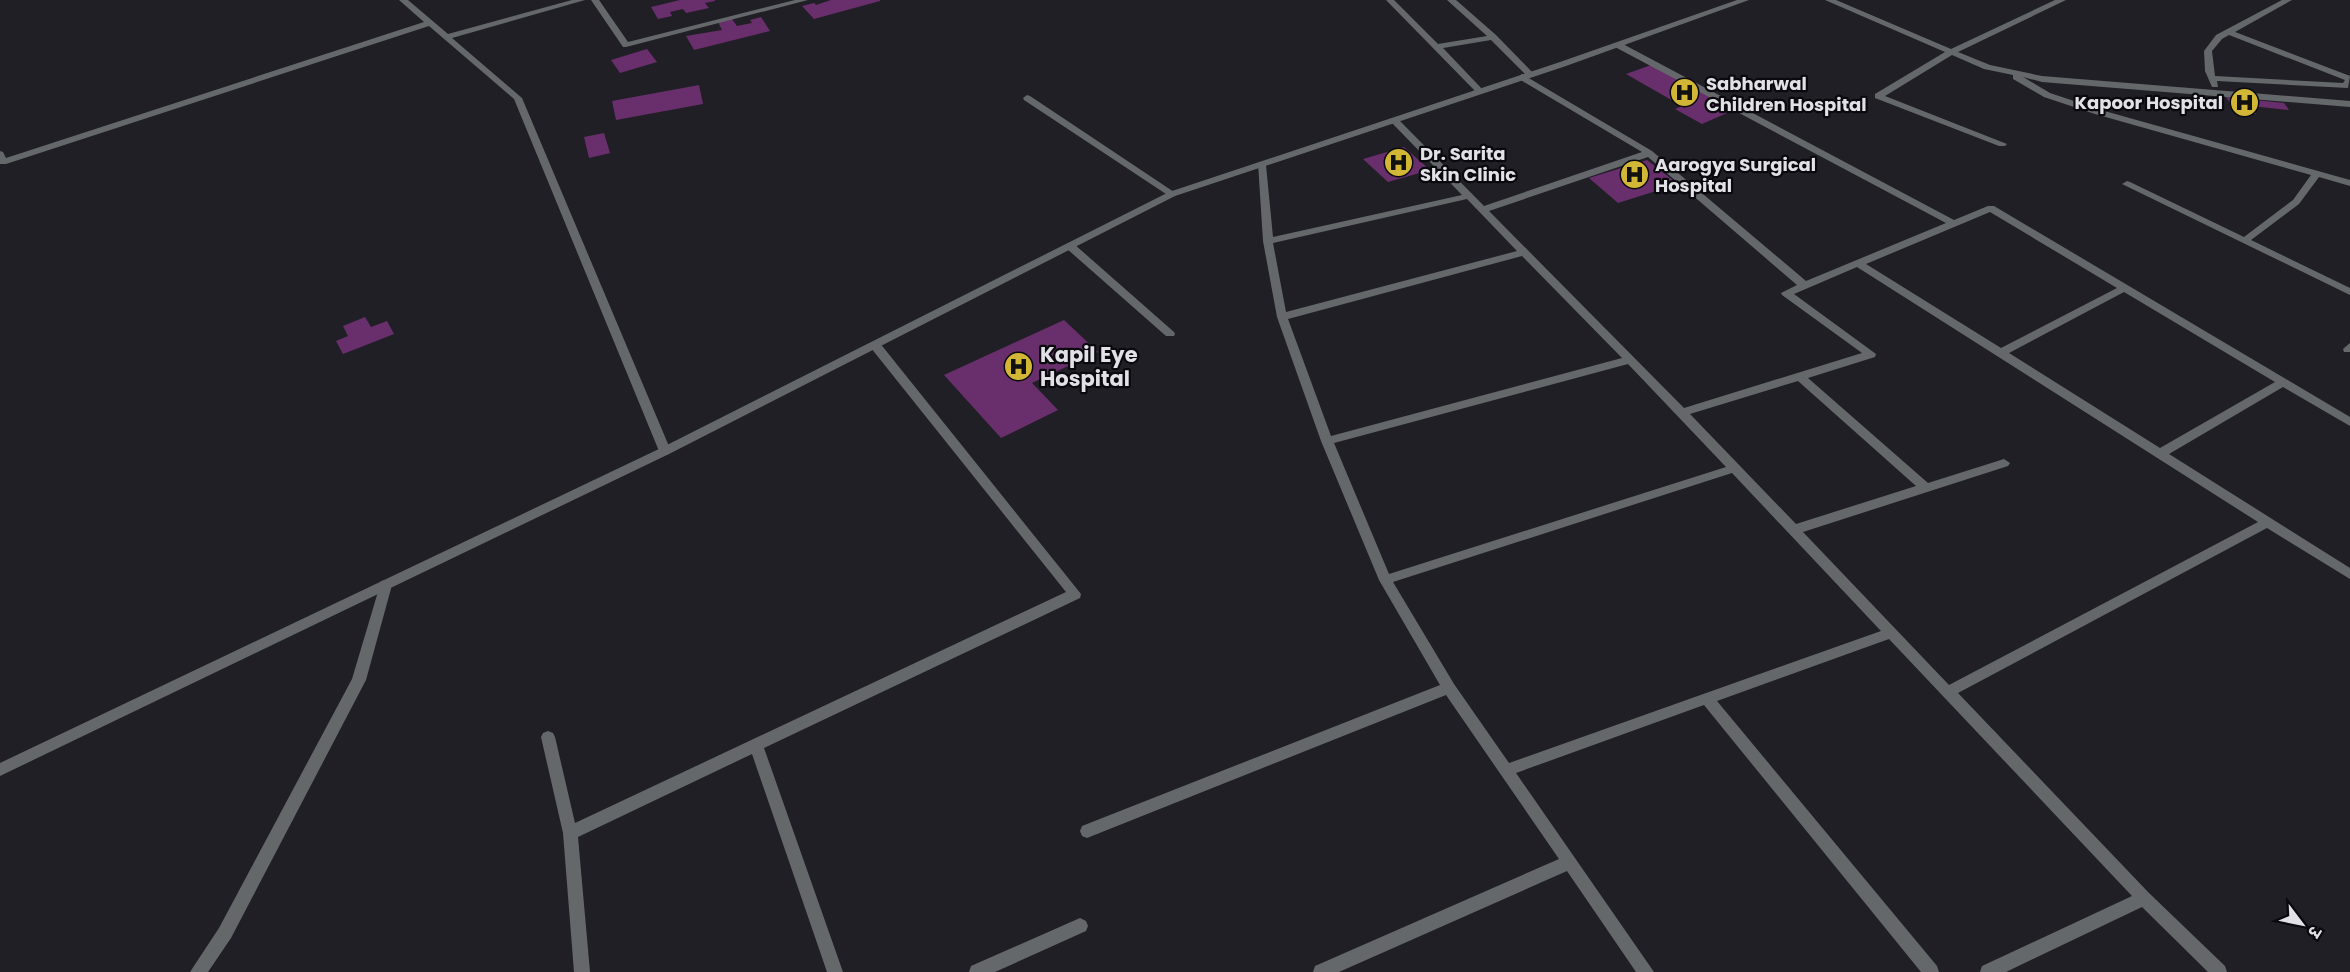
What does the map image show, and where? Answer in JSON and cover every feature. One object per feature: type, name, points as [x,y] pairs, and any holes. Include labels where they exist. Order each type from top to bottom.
[{"type":"street","points":[[403,0],[518,98],[665,451]]},
{"type":"street","points":[[446,37],[581,0]]},
{"type":"street","points":[[595,0],[626,45],[804,0]]},
{"type":"street","points":[[1390,0],[1480,91]]},
{"type":"street","points":[[1451,0],[1493,37],[1526,76],[1649,153],[1804,285]]},
{"type":"street","points":[[0,770],[665,451],[1172,194],[1618,45],[1745,0]]},
{"type":"street","points":[[1829,0],[1987,67],[2008,72],[2042,78],[2350,104]]},
{"type":"street","points":[[2002,144],[1878,96],[1906,76],[1950,52],[2062,0]]},
{"type":"street","points":[[2218,93],[2212,78],[2208,51],[2219,37],[2288,0]]},
{"type":"street","points":[[0,154],[3,162],[430,23]]},
{"type":"street","points":[[2212,78],[2345,87],[2350,79],[2229,32]]},
{"type":"street","points":[[1437,47],[1493,37]]},
{"type":"street","points":[[1618,45],[1758,117],[1953,224]]},
{"type":"street","points":[[2008,72],[2047,95],[2350,183]]},
{"type":"street","points":[[1027,98],[1172,194]]},
{"type":"street","points":[[1394,120],[1682,413],[2144,898],[2218,972]]},
{"type":"street","points":[[1483,210],[1649,153]]},
{"type":"street","points":[[1261,165],[1268,241],[1282,317],[1327,441],[1385,580],[1449,688],[1646,972]]},
{"type":"street","points":[[2244,241],[2296,202],[2317,174]]},
{"type":"street","points":[[2127,184],[2350,292]]},
{"type":"street","points":[[1268,241],[1469,196]]},
{"type":"street","points":[[1682,413],[1871,354],[1786,293],[1991,208],[2350,422]]},
{"type":"street","points":[[1070,246],[1170,334]]},
{"type":"street","points":[[1282,317],[1524,252]]},
{"type":"street","points":[[1858,263],[2350,574]]},
{"type":"street","points":[[2001,353],[2124,288]]},
{"type":"street","points":[[570,833],[1075,594],[875,345]]},
{"type":"street","points":[[1327,441],[1630,360]]},
{"type":"street","points":[[1799,376],[1927,489]]},
{"type":"street","points":[[2160,454],[2284,382]]},
{"type":"street","points":[[1793,530],[2004,463]]},
{"type":"street","points":[[1385,580],[1734,468]]},
{"type":"street","points":[[1948,692],[2268,522]]},
{"type":"street","points":[[198,972],[225,933],[359,680],[386,585]]},
{"type":"street","points":[[1506,770],[1891,633]]},
{"type":"street","points":[[1087,831],[1449,688]]},
{"type":"street","points":[[1707,699],[1931,972]]},
{"type":"street","points":[[548,737],[570,833],[582,972]]},
{"type":"street","points":[[756,745],[835,972]]},
{"type":"street","points":[[1321,972],[1570,862]]},
{"type":"street","points":[[1988,972],[2144,898]]},
{"type":"street","points":[[977,972],[1080,926]]},
{"type":"building","points":[[680,0],[715,1],[705,3],[709,8],[686,13],[683,9],[670,12],[672,16],[658,19],[651,7]]},
{"type":"building","points":[[831,0],[880,1],[814,19],[802,6],[814,3],[816,5]]},
{"type":"building","points":[[761,17],[770,31],[694,50],[686,36],[722,30],[718,22],[732,19],[737,26],[752,23],[750,20]]},
{"type":"building","points":[[647,49],[657,62],[620,73],[611,60]]},
{"type":"building","points":[[1651,65],[1736,109],[1702,124],[1675,109],[1682,106],[1626,74]]},
{"type":"building","points":[[699,85],[703,104],[616,120],[612,101]]},
{"type":"building","points":[[2226,97],[2284,103],[2289,110],[2251,106],[2256,114],[2236,112]]},
{"type":"building","points":[[604,133],[610,153],[589,158],[584,137]]},
{"type":"building","points":[[1404,147],[1430,170],[1388,182],[1363,159]]},
{"type":"building","points":[[1647,160],[1678,184],[1618,203],[1589,178]]},
{"type":"building","points":[[365,317],[371,327],[387,321],[394,334],[343,354],[336,341],[348,336],[343,326]]},
{"type":"building","points":[[1064,320],[1098,352],[1032,383],[1058,410],[1001,438],[944,375]]},
{"type":"place","name":"Sabharwal Children Hospital","points":[[1685,93]]},
{"type":"place","name":"Kapoor Hospital","points":[[2244,102]]},
{"type":"place","name":"Dr. Sarita Skin Clinic","points":[[1399,163]]},
{"type":"place","name":"Aarogya Surgical Hospital","points":[[1634,174]]},
{"type":"place","name":"Kapil Eye Hospital","points":[[1019,366]]}]
